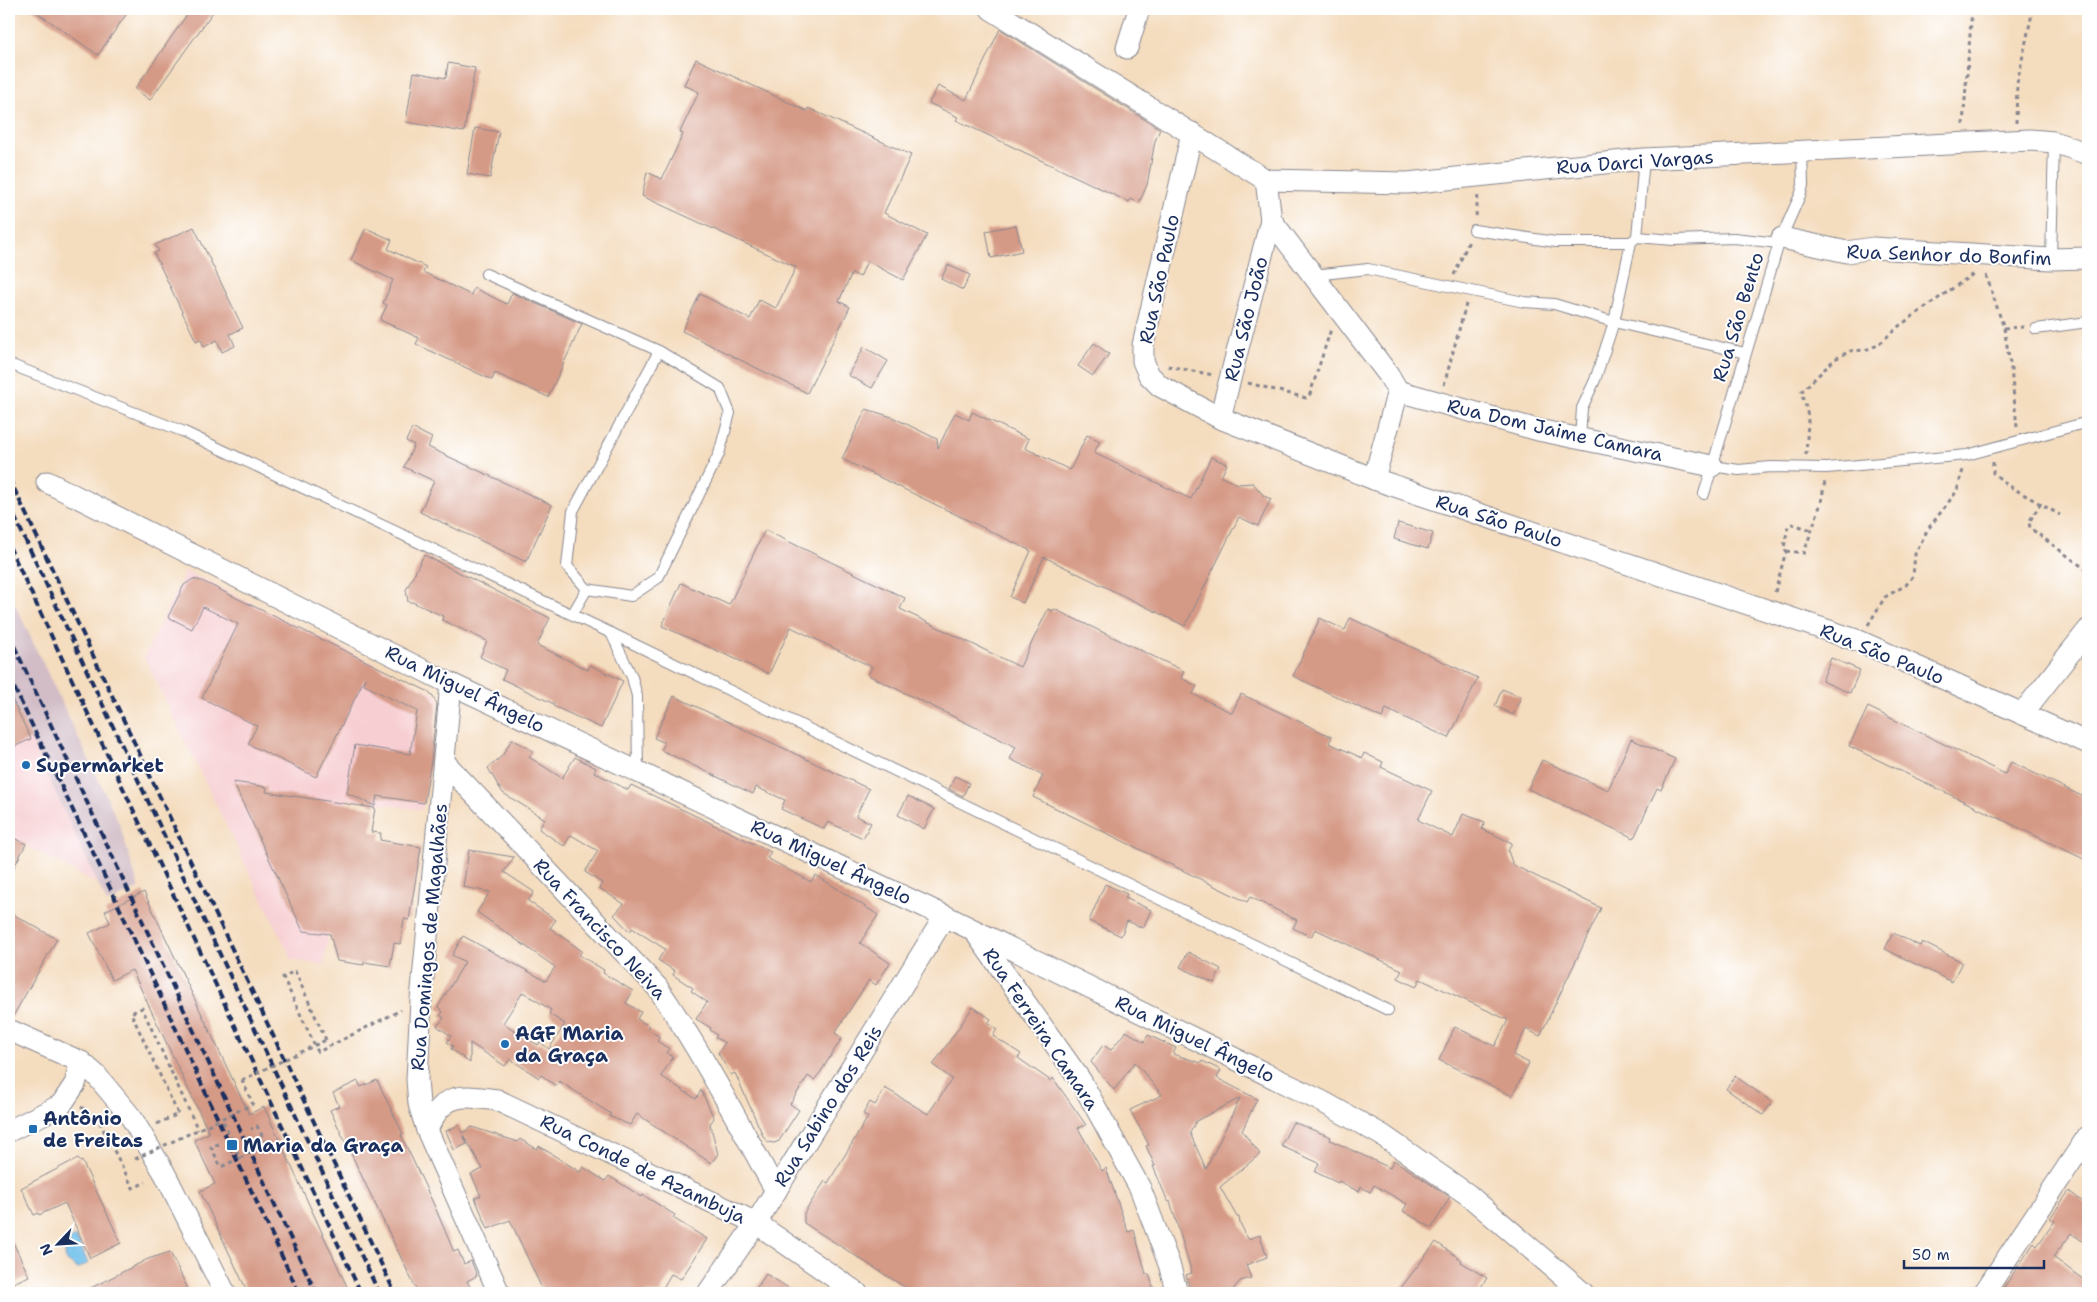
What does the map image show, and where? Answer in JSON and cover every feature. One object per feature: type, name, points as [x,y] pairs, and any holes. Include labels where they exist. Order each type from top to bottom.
[{"type":"street","points":[[991,9],[1266,180],[1271,220],[1388,374],[1398,392],[1374,479]]},
{"type":"street","points":[[1127,48],[1139,9]]},
{"type":"street","name":"Rua São Paulo","points":[[1192,133],[1143,345],[1143,361],[1149,375],[1160,386],[1220,418],[1374,479],[1859,641],[2088,744]]},
{"type":"street","name":"Rua Darci Vargas","points":[[1266,180],[1407,183],[1644,159],[2015,141],[2054,142],[2088,154]]},
{"type":"street","name":"Rua São João","points":[[1220,418],[1271,220]]},
{"type":"street","name":"Rua Senhor do Bonfim","points":[[1781,240],[1847,252],[1873,248],[1988,260],[2088,258]]},
{"type":"street","name":"Rua Dom Jaime Camara","points":[[1398,392],[1580,439],[1712,466]]},
{"type":"street","name":"Rua Miguel Ângelo","points":[[47,482],[451,684],[945,916],[1323,1102],[1382,1136],[1467,1194],[1584,1293]]},
{"type":"street","points":[[2022,714],[2088,630]]},
{"type":"street","name":"Rua Domingos de Magalhães","points":[[451,684],[421,1000],[417,1080],[419,1104],[427,1130],[499,1293]]},
{"type":"street","name":"Rua Francisco Neiva","points":[[445,763],[657,987],[714,1077],[776,1191]]},
{"type":"street","name":"Rua Sabino dos Reis","points":[[708,1293],[756,1223],[945,916]]},
{"type":"street","name":"Rua Ferreira Camara","points":[[974,930],[1081,1081],[1140,1188],[1169,1264],[1177,1293]]},
{"type":"street","points":[[9,1030],[81,1062],[102,1082],[141,1132],[165,1174],[225,1293]]},
{"type":"street","points":[[9,1131],[61,1106],[75,1084],[81,1062]]},
{"type":"street","name":"Rua Conde de Azambuja","points":[[427,1130],[434,1113],[446,1102],[467,1097],[497,1100],[528,1113],[756,1223],[857,1293]]},
{"type":"street","points":[[1984,1293],[2088,1136]]},
{"type":"lane","points":[[2052,259],[2054,142]]},
{"type":"lane","name":"Rua São Bento","points":[[1704,494],[1745,353],[1781,240],[1803,185],[1802,151]]},
{"type":"lane","points":[[1580,439],[1582,408],[1595,380],[1614,322],[1634,240],[1644,159]]},
{"type":"lane","name":"Rua Senhor do Bonfim","points":[[1474,230],[1556,242],[1734,238],[1781,240]]},
{"type":"lane","points":[[1314,275],[1368,269],[1524,302],[1554,304],[1614,322],[1745,353]]},
{"type":"lane","points":[[486,274],[659,351],[720,388],[730,413],[719,454],[658,578],[632,596],[587,589],[567,566],[573,512],[659,351]]},
{"type":"lane","points":[[2036,329],[2088,322]]},
{"type":"lane","points":[[9,364],[182,431],[573,613],[1388,1010]]},
{"type":"lane","points":[[1712,466],[1739,470],[1770,467],[1827,468],[1967,455],[2088,422]]},
{"type":"lane","points":[[573,613],[587,589]]},
{"type":"lane","points":[[611,633],[632,677],[637,696],[638,772]]},
{"type":"path","points":[[1962,143],[1972,9]]},
{"type":"path","points":[[2015,141],[2017,83],[2033,9]]},
{"type":"path","points":[[1805,468],[1808,422],[1807,410],[1801,392],[1835,359],[1850,351],[1865,350],[1878,345],[1899,326],[1965,281],[1988,260],[2011,368],[2018,440]]},
{"type":"path","points":[[1440,403],[1469,291]]},
{"type":"path","points":[[1143,361],[1231,379],[1306,398],[1310,394],[1330,332],[1345,318]]},
{"type":"path","points":[[1996,447],[1993,473],[2009,486],[2060,514]]},
{"type":"path","points":[[1859,641],[1885,597],[1906,585],[1913,576],[1915,554],[1928,529],[1957,491],[1967,455]]},
{"type":"path","points":[[1786,551],[1804,553],[1821,503],[1827,468]]},
{"type":"path","points":[[2041,502],[2029,522],[2030,528],[2088,571]]},
{"type":"path","points":[[1770,611],[1786,551],[1784,548],[1788,526],[1792,524],[1812,530]]},
{"type":"path","points":[[135,1159],[253,1104],[242,1080],[326,1040],[294,971],[283,977],[318,1052],[421,1000]]},
{"type":"path","points":[[141,1132],[178,1114],[131,1013],[142,1008],[198,1130]]},
{"type":"path","points":[[61,1106],[82,1108],[98,1120],[133,1188],[146,1183]]},
{"type":"path","points":[[222,1119],[240,1158]]},
{"type":"path","points":[[219,1144],[211,1147],[221,1167],[267,1145],[257,1126],[251,1129]]},
{"type":"shaded area","points":[[186,571],[439,696],[422,810],[348,799],[324,965],[292,960],[144,657]]},
{"type":"shaded area","points":[[9,592],[119,823],[139,888],[107,903],[9,693]]},
{"type":"shaded area","name":"Supermarket","points":[[9,695],[97,878],[95,883],[9,836]]},
{"type":"water","points":[[76,1237],[88,1263],[78,1269],[66,1260],[65,1254],[66,1241]]},
{"type":"building","points":[[32,9],[130,9],[98,55]]},
{"type":"building","points":[[191,9],[215,9],[150,100],[135,89]]},
{"type":"building","points":[[1000,29],[1160,129],[1155,141],[1147,185],[1139,203],[1130,199],[1129,202],[956,120],[958,117],[929,103],[938,86],[966,100]]},
{"type":"building","points":[[696,59],[807,111],[808,108],[911,155],[884,213],[927,235],[903,280],[867,261],[860,277],[852,273],[839,301],[850,307],[807,393],[682,331],[700,294],[750,319],[759,300],[776,308],[796,267],[642,196],[647,172],[662,179],[683,134],[680,132],[699,92],[684,85]]},
{"type":"building","points":[[448,63],[475,68],[464,132],[406,122],[414,72],[446,78]]},
{"type":"building","points":[[475,128],[499,132],[490,178],[467,174]]},
{"type":"building","points":[[1016,225],[1022,251],[991,258],[986,231]]},
{"type":"building","points":[[194,227],[243,328],[230,334],[235,346],[222,352],[217,340],[204,347],[201,339],[196,341],[154,253],[159,251],[155,245]]},
{"type":"building","points":[[366,228],[392,240],[388,249],[426,267],[423,272],[471,295],[474,288],[507,304],[512,293],[582,324],[548,397],[495,373],[492,380],[416,344],[419,338],[380,320],[387,305],[383,303],[393,280],[351,260]]},
{"type":"building","points":[[948,265],[970,275],[963,290],[941,279]]},
{"type":"building","points":[[1094,343],[1109,354],[1093,376],[1078,366]]},
{"type":"building","points":[[864,347],[888,361],[872,388],[848,375]]},
{"type":"building","points":[[866,409],[892,417],[937,439],[938,448],[955,413],[969,420],[972,412],[1029,439],[1025,448],[1070,470],[1087,435],[1100,441],[1094,453],[1191,499],[1211,457],[1227,464],[1221,477],[1238,484],[1253,483],[1264,496],[1271,499],[1258,526],[1239,517],[1185,626],[1044,557],[1023,603],[1010,597],[1031,551],[842,459]]},
{"type":"building","points":[[412,428],[432,438],[428,447],[552,505],[526,562],[420,512],[434,481],[404,467],[414,445],[406,441]]},
{"type":"building","points":[[1398,523],[1433,533],[1428,549],[1394,539]]},
{"type":"building","points":[[765,530],[905,598],[900,609],[1020,667],[1048,609],[1053,611],[1054,609],[1184,671],[1181,678],[1197,686],[1193,694],[1232,713],[1241,694],[1332,737],[1329,743],[1362,758],[1364,753],[1383,762],[1381,767],[1432,791],[1418,820],[1453,837],[1463,814],[1485,822],[1482,829],[1512,843],[1508,851],[1513,865],[1601,908],[1540,1036],[1526,1029],[1513,1055],[1529,1063],[1512,1096],[1439,1060],[1455,1027],[1495,1046],[1508,1020],[1420,979],[1416,987],[1398,978],[1402,970],[1315,929],[1311,937],[1293,928],[1297,920],[1250,897],[1247,902],[1033,797],[1043,775],[1010,759],[1016,747],[868,675],[872,667],[791,627],[769,674],[662,626],[681,583],[729,605]]},
{"type":"building","points":[[424,555],[550,618],[537,645],[588,670],[590,665],[623,681],[601,728],[553,706],[554,704],[502,679],[506,670],[480,657],[487,641],[442,620],[443,616],[408,602],[406,590]]},
{"type":"building","points":[[193,579],[202,581],[427,691],[437,704],[424,803],[377,796],[375,806],[347,793],[355,745],[410,754],[417,711],[364,685],[365,678],[316,777],[248,744],[257,726],[202,698],[238,624],[203,607],[192,629],[168,617],[184,585]]},
{"type":"building","points":[[1320,618],[1345,630],[1350,618],[1478,678],[1449,738],[1386,709],[1382,718],[1293,676]]},
{"type":"building","points":[[1831,658],[1860,670],[1850,693],[1822,681]]},
{"type":"building","points":[[1502,689],[1521,697],[1513,715],[1495,706]]},
{"type":"building","points":[[9,693],[31,739],[9,749]]},
{"type":"building","points":[[674,696],[869,789],[856,816],[871,823],[863,838],[828,822],[824,829],[781,809],[785,800],[756,787],[753,794],[661,750],[665,743],[654,738]]},
{"type":"building","points":[[1868,707],[2005,774],[2011,762],[2088,799],[2088,861],[1849,746]]},
{"type":"building","points":[[512,739],[533,751],[529,757],[562,778],[575,757],[596,768],[594,772],[628,790],[631,785],[771,852],[767,858],[811,882],[816,875],[878,915],[860,943],[890,963],[876,985],[869,980],[835,1033],[842,1038],[820,1073],[814,1080],[808,1076],[790,1104],[799,1110],[779,1141],[774,1143],[768,1142],[764,1138],[735,1073],[731,1075],[718,1053],[725,1043],[715,1037],[717,1035],[710,1030],[711,1028],[696,1019],[707,1002],[691,991],[693,988],[673,975],[675,971],[658,960],[665,949],[632,928],[630,932],[614,915],[624,904],[599,888],[602,883],[585,872],[598,851],[571,835],[564,846],[539,829],[545,819],[503,793],[499,787],[488,768],[502,756]]},
{"type":"building","points":[[1631,739],[1675,759],[1661,790],[1657,788],[1634,838],[1528,789],[1542,760],[1608,790]]},
{"type":"building","points":[[955,776],[969,783],[963,796],[949,789]]},
{"type":"building","points":[[233,782],[267,787],[266,792],[375,808],[371,832],[381,833],[380,840],[421,847],[409,920],[404,919],[400,944],[394,943],[390,966],[364,962],[364,965],[337,961],[330,934],[303,931]]},
{"type":"building","points":[[908,796],[934,809],[924,829],[898,815]]},
{"type":"building","points":[[9,836],[26,844],[9,877]]},
{"type":"building","points":[[469,850],[514,857],[504,872],[534,892],[528,901],[556,920],[550,928],[582,951],[579,955],[604,970],[603,973],[633,991],[626,1003],[641,1012],[637,1019],[649,1026],[647,1029],[660,1037],[657,1041],[669,1049],[667,1053],[673,1057],[661,1076],[696,1099],[701,1090],[714,1118],[710,1124],[718,1154],[711,1163],[637,1114],[630,1125],[609,1116],[611,1114],[559,1081],[556,1086],[541,1075],[539,1078],[510,1059],[505,1066],[470,1043],[470,1063],[451,1049],[453,1046],[447,1042],[451,1036],[437,1026],[444,1018],[440,1015],[443,1012],[438,1007],[465,962],[452,955],[463,936],[546,981],[555,967],[477,912],[490,892],[463,887]],"holes":[[[523,992],[551,1010],[549,1014],[565,1024],[549,1049],[540,1042],[538,1045],[503,1023]]]},
{"type":"building","points":[[1105,884],[1127,894],[1125,898],[1151,910],[1143,928],[1127,921],[1121,936],[1089,921]]},
{"type":"building","points":[[144,892],[249,1114],[264,1107],[350,1293],[248,1293],[200,1191],[215,1184],[194,1140],[209,1133],[132,970],[112,980],[89,933],[110,923],[105,911]]},
{"type":"building","points":[[9,912],[57,939],[12,1018],[9,1018]]},
{"type":"building","points":[[1893,933],[1920,946],[1922,942],[1962,962],[1952,982],[1885,949]]},
{"type":"building","points":[[1188,952],[1221,969],[1214,983],[1180,967]]},
{"type":"building","points":[[973,1007],[991,1019],[988,1023],[997,1029],[993,1036],[1021,1054],[1018,1058],[1051,1081],[1053,1078],[1086,1125],[1078,1128],[1102,1171],[1106,1168],[1128,1232],[1134,1230],[1146,1274],[1149,1274],[1155,1293],[914,1293],[804,1223],[804,1213],[825,1181],[828,1183],[868,1117],[863,1114],[870,1102],[875,1105],[885,1088],[928,1114],[952,1079],[933,1065]]},
{"type":"building","points":[[1126,1031],[1144,1042],[1148,1035],[1176,1048],[1173,1054],[1201,1063],[1202,1061],[1221,1070],[1217,1078],[1257,1099],[1242,1131],[1260,1154],[1220,1187],[1237,1217],[1239,1217],[1248,1239],[1260,1235],[1267,1257],[1246,1265],[1251,1278],[1240,1281],[1232,1291],[1224,1293],[1191,1293],[1186,1275],[1192,1273],[1170,1201],[1168,1202],[1153,1166],[1155,1166],[1146,1146],[1149,1145],[1130,1110],[1162,1095],[1135,1062],[1114,1090],[1091,1062],[1103,1045],[1111,1050]],"holes":[[[1240,1098],[1206,1169],[1190,1133],[1196,1121]]]},
{"type":"building","points":[[1735,1076],[1772,1102],[1763,1115],[1726,1089]]},
{"type":"building","points":[[377,1080],[403,1134],[401,1135],[454,1252],[458,1250],[464,1264],[471,1261],[477,1276],[467,1281],[473,1293],[418,1293],[330,1110],[339,1106],[333,1093],[358,1081],[361,1087]]},
{"type":"building","points":[[1293,1122],[1331,1137],[1330,1140],[1390,1168],[1394,1160],[1450,1197],[1432,1228],[1403,1211],[1407,1204],[1374,1185],[1370,1192],[1361,1187],[1359,1192],[1339,1181],[1338,1183],[1315,1172],[1319,1163],[1281,1146]]},
{"type":"building","points":[[459,1125],[462,1133],[472,1127],[518,1142],[520,1139],[537,1149],[539,1146],[580,1172],[583,1167],[605,1181],[609,1176],[675,1215],[673,1218],[707,1239],[681,1279],[671,1274],[660,1293],[544,1293],[510,1220],[488,1229],[475,1198],[481,1196],[471,1174],[483,1169],[463,1135],[467,1144],[454,1150],[446,1131]]},
{"type":"building","points":[[78,1158],[80,1162],[82,1161],[121,1243],[90,1258],[65,1203],[39,1215],[38,1213],[34,1215],[21,1188]]},
{"type":"building","points":[[2069,1191],[2088,1206],[2088,1246],[2072,1233],[2053,1257],[2088,1283],[2088,1293],[2000,1293],[2034,1243],[2037,1246],[2055,1221],[2050,1218]]},
{"type":"building","points":[[9,1234],[29,1276],[9,1285]]},
{"type":"building","points":[[1436,1242],[1462,1260],[1461,1262],[1487,1278],[1477,1293],[1397,1293]]},
{"type":"building","points":[[170,1252],[190,1293],[81,1293],[148,1259]]},
{"type":"building","points":[[766,1274],[797,1293],[753,1293]]},
{"type":"railway","points":[[9,478],[395,1293]]},
{"type":"railway","points":[[9,505],[379,1293]]},
{"type":"railway","points":[[9,546],[361,1293]]},
{"type":"railway","points":[[9,635],[316,1293]]},
{"type":"railway","points":[[9,677],[112,892],[299,1293]]},
{"type":"place","name":"Supermarket","points":[[26,765]]},
{"type":"place","name":"AGF Maria da Graça","points":[[505,1044]]},
{"type":"place","name":"Antônio de Freitas","points":[[33,1129]]},
{"type":"place","name":"Maria da Graça","points":[[232,1145]]}]
